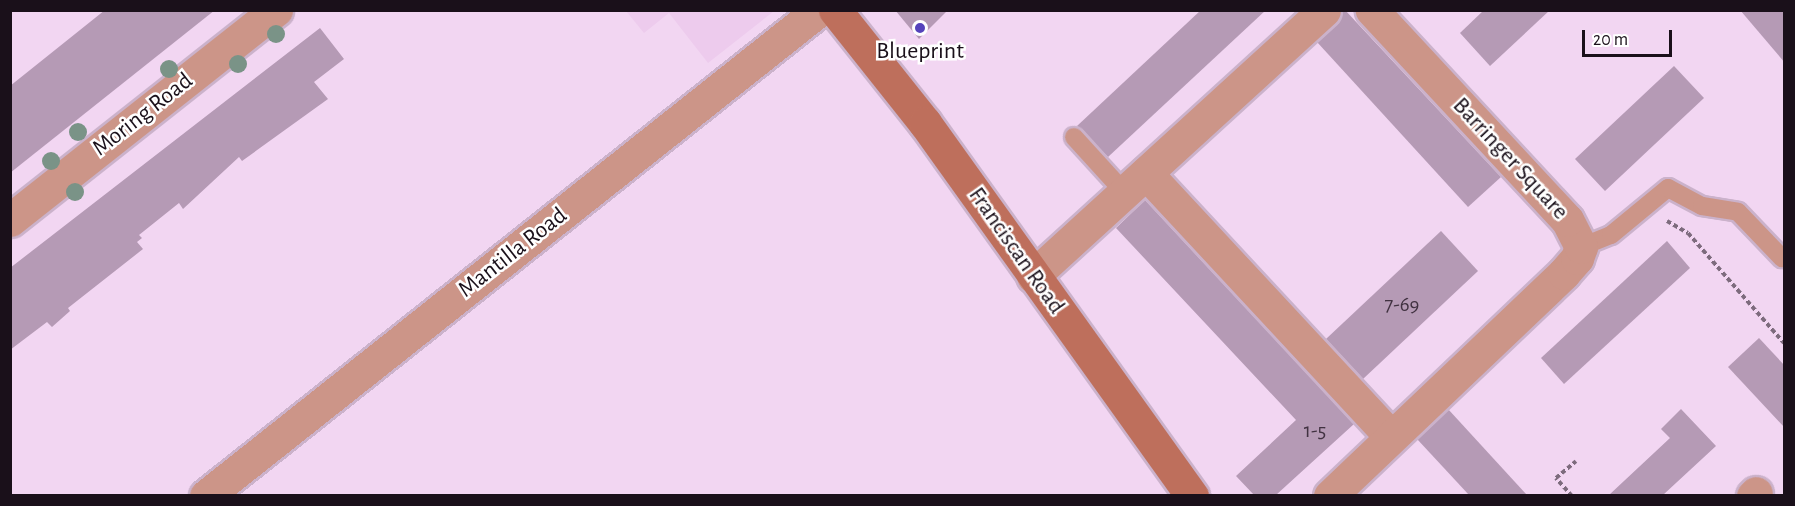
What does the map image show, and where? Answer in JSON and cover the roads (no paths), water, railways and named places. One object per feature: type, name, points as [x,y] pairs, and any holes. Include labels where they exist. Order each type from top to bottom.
[{"type":"street","name":"Moring Road","points":[[10,220],[276,10]]},
{"type":"street","points":[[1033,276],[1324,10]]},
{"type":"street","name":"Barringer Square","points":[[1330,495],[1564,273],[1577,258],[1581,247],[1567,220],[1371,10]]},
{"type":"street","name":"Franciscan Road","points":[[839,14],[925,123],[1192,495]]},
{"type":"street","name":"Mantilla Road","points":[[206,495],[839,14]]},
{"type":"street","points":[[1135,183],[1390,436]]},
{"type":"lane","points":[[1074,137],[1135,183]]},
{"type":"lane","points":[[1581,247],[1611,235],[1668,188],[1702,206],[1738,212],[1782,258]]},
{"type":"place","name":"Blueprint","points":[[920,28]]}]
